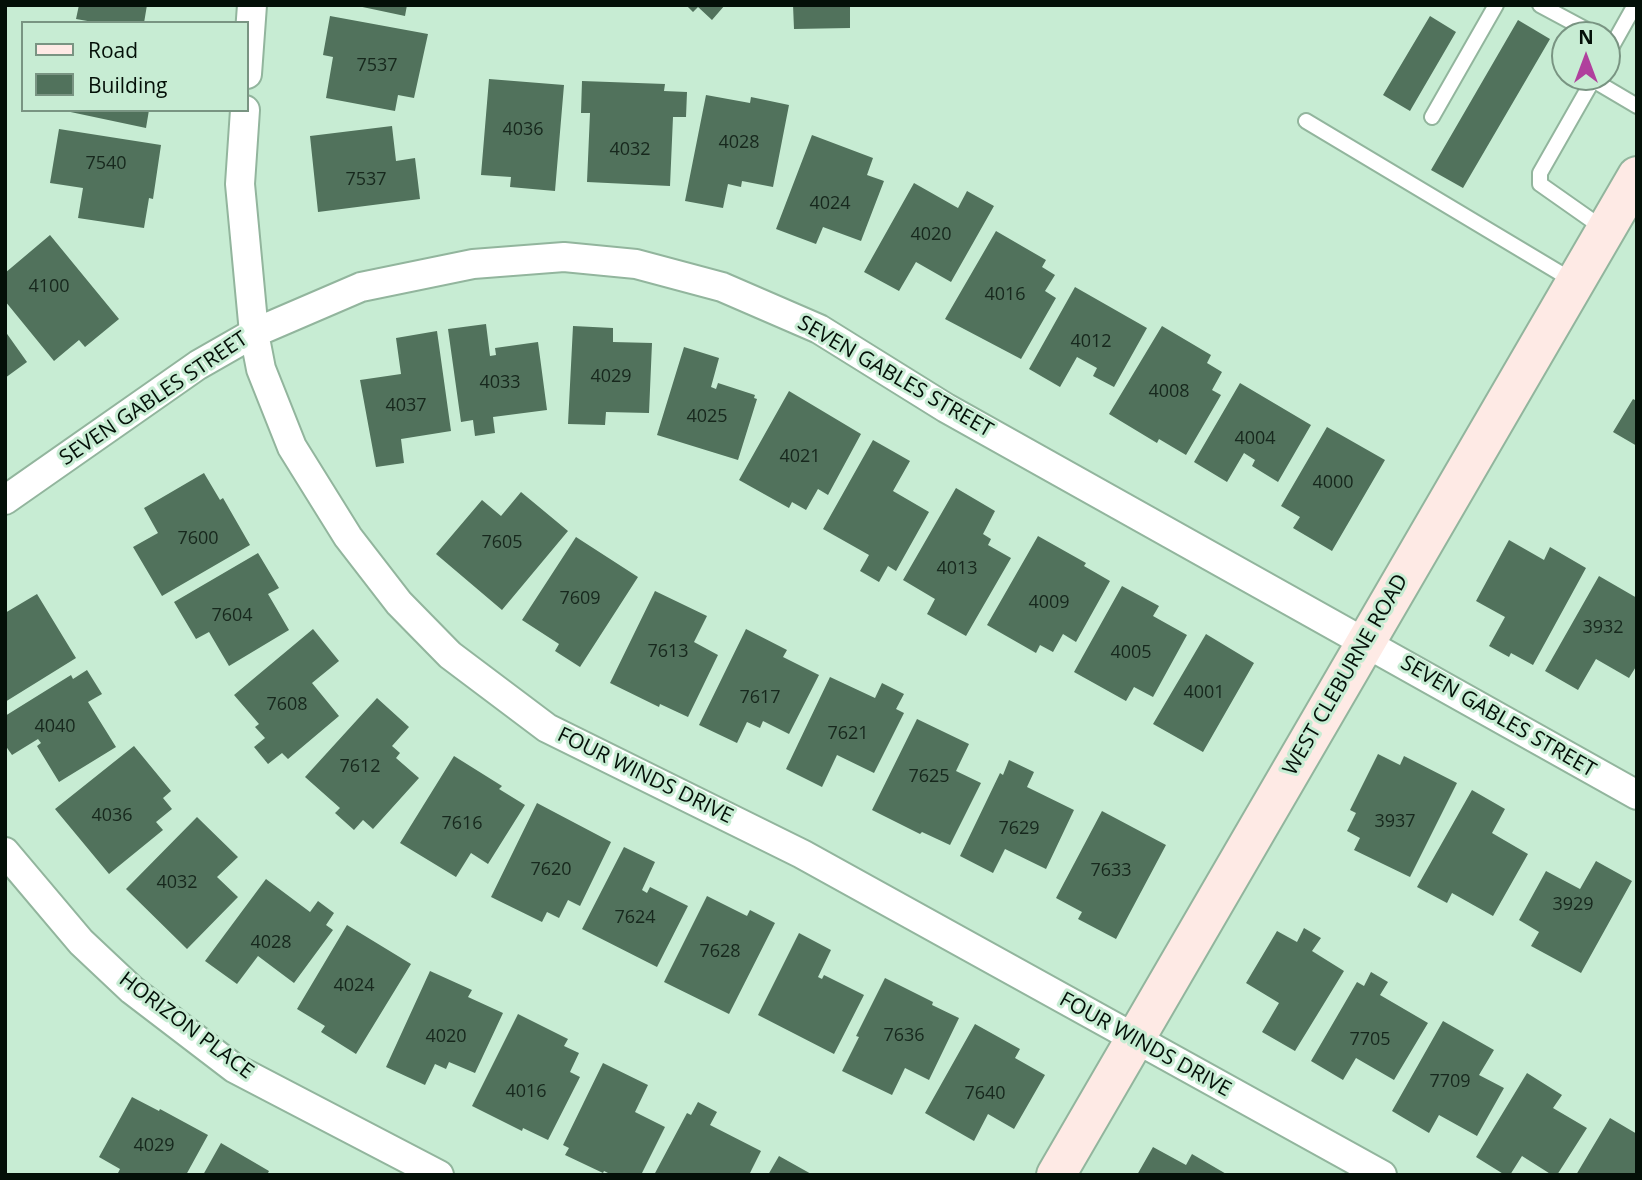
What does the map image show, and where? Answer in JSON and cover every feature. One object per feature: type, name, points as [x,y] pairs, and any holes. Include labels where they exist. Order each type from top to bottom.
[{"type":"street","points":[[248,60],[252,5]]},
{"type":"street","name":"FOUR WINDS DRIVE","points":[[244,112],[240,184],[254,333],[261,369],[292,447],[348,537],[398,603],[450,655],[547,728],[802,854],[1382,1175]]},
{"type":"street","name":"WEST CLEBURNE ROAD","points":[[1056,1175],[1637,176]]},
{"type":"street","name":"SEVEN GABLES STREET","points":[[5,500],[198,365],[254,333],[361,287],[473,264],[564,257],[636,264],[710,284],[819,330],[946,408],[1637,795]]},
{"type":"street","name":"HORIZON PLACE","points":[[5,852],[81,942],[132,990],[234,1068],[439,1175]]},
{"type":"lane","points":[[1432,117],[1496,5]]},
{"type":"lane","points":[[1541,5],[1570,21]]},
{"type":"lane","points":[[1621,27],[1635,5]]},
{"type":"lane","points":[[1587,91],[1540,173],[1540,184],[1605,230]]},
{"type":"lane","points":[[1613,91],[1637,106]]},
{"type":"lane","points":[[1306,121],[1575,282]]},
{"type":"building","points":[[79,5],[147,5],[144,21],[76,19]]},
{"type":"building","points":[[353,5],[407,5],[405,16]]},
{"type":"building","points":[[686,5],[725,5],[712,20],[698,7],[693,12]]},
{"type":"building","points":[[793,5],[850,5],[850,28],[794,29]]},
{"type":"building","points":[[330,16],[428,34],[414,98],[398,95],[395,111],[326,98],[333,57],[323,55]]},
{"type":"building","points":[[1430,16],[1456,32],[1410,111],[1383,95]]},
{"type":"building","points":[[1518,20],[1550,39],[1463,188],[1431,170]]},
{"type":"building","points":[[489,79],[564,85],[555,191],[510,187],[511,177],[481,175]]},
{"type":"building","points":[[582,81],[665,84],[664,91],[687,92],[686,117],[673,117],[670,186],[587,182],[590,113],[581,113]]},
{"type":"building","points":[[706,95],[750,103],[751,97],[789,105],[773,187],[742,181],[741,187],[728,184],[723,208],[685,201]]},
{"type":"building","points":[[70,112],[149,112],[146,128]]},
{"type":"building","points":[[392,126],[396,161],[415,158],[420,199],[318,212],[310,136]]},
{"type":"building","points":[[59,129],[161,145],[153,199],[149,198],[144,228],[78,218],[83,188],[50,183]]},
{"type":"building","points":[[812,135],[873,158],[867,175],[884,181],[861,241],[823,227],[816,244],[776,229]]},
{"type":"building","points":[[914,183],[958,208],[967,191],[994,206],[951,282],[916,262],[899,291],[864,272]]},
{"type":"building","points":[[996,231],[1046,260],[1042,267],[1055,275],[1045,291],[1056,298],[1021,359],[945,319]]},
{"type":"building","points":[[50,235],[119,319],[85,347],[79,340],[54,361],[5,301],[5,273]]},
{"type":"building","points":[[1075,287],[1147,328],[1114,387],[1093,376],[1097,368],[1077,357],[1060,387],[1029,369]]},
{"type":"building","points":[[486,324],[490,356],[496,355],[495,348],[538,342],[547,410],[493,417],[495,433],[475,436],[473,420],[461,422],[448,329]]},
{"type":"building","points":[[573,326],[613,328],[613,342],[652,343],[649,413],[606,412],[605,425],[568,424]]},
{"type":"building","points":[[1162,326],[1211,355],[1207,363],[1222,372],[1212,390],[1221,395],[1186,455],[1159,439],[1157,443],[1109,414]]},
{"type":"building","points":[[5,331],[27,362],[5,378]]},
{"type":"building","points":[[437,331],[451,431],[401,439],[404,463],[376,467],[360,380],[401,374],[396,338]]},
{"type":"building","points":[[684,347],[719,358],[711,387],[716,389],[718,383],[755,395],[754,398],[757,399],[738,460],[657,435]]},
{"type":"building","points":[[1240,383],[1311,425],[1278,482],[1252,466],[1255,460],[1244,453],[1227,482],[1194,462]]},
{"type":"building","points":[[789,391],[861,434],[828,495],[818,489],[806,510],[792,502],[789,508],[739,480]]},
{"type":"building","points":[[1633,399],[1637,401],[1637,446],[1613,432]]},
{"type":"building","points":[[1327,427],[1385,460],[1332,551],[1293,528],[1300,517],[1281,506]]},
{"type":"building","points":[[873,440],[910,461],[893,491],[929,512],[896,571],[888,566],[879,582],[860,571],[869,555],[823,529]]},
{"type":"building","points":[[204,473],[220,500],[223,498],[250,545],[162,596],[133,547],[158,533],[144,508]]},
{"type":"building","points":[[956,488],[995,511],[983,534],[991,539],[988,545],[1011,558],[966,636],[927,614],[935,599],[903,580]]},
{"type":"building","points":[[521,492],[568,531],[502,610],[436,554],[482,500],[501,516]]},
{"type":"building","points":[[1038,536],[1086,563],[1084,566],[1110,581],[1076,642],[1063,634],[1053,652],[1040,645],[1036,653],[987,625]]},
{"type":"building","points":[[576,537],[638,577],[580,667],[555,651],[559,644],[522,620]]},
{"type":"building","points":[[1509,540],[1544,560],[1550,547],[1586,568],[1533,665],[1511,653],[1509,657],[1489,646],[1505,617],[1476,601]]},
{"type":"building","points":[[258,553],[279,588],[268,594],[289,630],[229,666],[209,632],[196,639],[174,602]]},
{"type":"building","points":[[1599,576],[1637,598],[1637,665],[1629,678],[1596,659],[1578,690],[1545,671]]},
{"type":"building","points":[[1122,586],[1159,606],[1153,616],[1187,635],[1153,697],[1134,687],[1126,701],[1074,672]]},
{"type":"building","points":[[655,591],[707,616],[694,642],[718,655],[688,717],[660,704],[659,707],[610,683]]},
{"type":"building","points":[[37,594],[76,658],[5,702],[5,613]]},
{"type":"building","points":[[313,629],[339,661],[312,683],[339,716],[288,759],[282,753],[268,764],[254,747],[265,738],[255,727],[259,724],[234,695]]},
{"type":"building","points":[[746,629],[787,650],[783,657],[819,675],[789,734],[763,721],[760,728],[747,722],[737,743],[699,725]]},
{"type":"building","points":[[1206,634],[1254,663],[1203,752],[1153,724]]},
{"type":"building","points":[[87,670],[102,694],[88,702],[116,747],[59,782],[37,746],[41,743],[38,739],[12,755],[5,745],[5,716],[71,675],[73,679]]},
{"type":"building","points":[[830,677],[875,698],[882,683],[904,694],[896,709],[904,713],[874,773],[837,755],[822,787],[786,769]]},
{"type":"building","points":[[377,698],[409,727],[392,746],[400,753],[396,758],[419,778],[373,829],[363,820],[354,830],[335,813],[340,808],[305,777]]},
{"type":"building","points":[[917,719],[969,744],[956,771],[981,783],[950,845],[922,832],[920,834],[872,810]]},
{"type":"building","points":[[134,746],[171,791],[163,798],[172,809],[156,822],[163,830],[109,874],[55,809]]},
{"type":"building","points":[[1378,754],[1400,765],[1404,756],[1457,783],[1410,877],[1354,850],[1360,838],[1347,831],[1356,813],[1350,810]]},
{"type":"building","points":[[454,756],[502,786],[499,789],[525,805],[488,864],[471,853],[456,877],[400,843]]},
{"type":"building","points":[[1009,760],[1034,772],[1027,787],[1074,810],[1046,869],[1005,849],[993,873],[960,856],[1000,773],[1003,775]]},
{"type":"building","points":[[1472,790],[1505,809],[1492,833],[1528,854],[1493,916],[1452,893],[1447,903],[1417,887]]},
{"type":"building","points":[[537,803],[611,842],[580,906],[568,900],[559,918],[547,912],[542,922],[491,897]]},
{"type":"building","points":[[1102,811],[1166,845],[1116,939],[1078,919],[1082,912],[1056,898]]},
{"type":"building","points":[[197,817],[238,857],[217,877],[238,897],[187,949],[126,889]]},
{"type":"building","points":[[624,847],[655,862],[642,890],[647,893],[650,887],[688,906],[657,967],[582,929]]},
{"type":"building","points":[[1596,861],[1632,881],[1581,973],[1531,946],[1539,932],[1519,920],[1546,871],[1580,889]]},
{"type":"building","points":[[266,879],[310,912],[318,901],[334,913],[326,925],[333,930],[294,983],[258,956],[237,984],[205,961]]},
{"type":"building","points":[[707,896],[747,916],[750,910],[775,923],[729,1014],[664,982]]},
{"type":"building","points":[[347,925],[411,964],[356,1054],[321,1032],[325,1026],[297,1009]]},
{"type":"building","points":[[1304,928],[1321,938],[1312,951],[1344,971],[1295,1051],[1262,1032],[1279,1003],[1246,983],[1277,931],[1297,942]]},
{"type":"building","points":[[799,933],[831,950],[818,977],[822,979],[824,975],[864,995],[834,1054],[758,1015]]},
{"type":"building","points":[[430,971],[472,990],[468,997],[503,1013],[475,1073],[449,1062],[446,1069],[435,1064],[425,1085],[386,1067]]},
{"type":"building","points":[[1371,972],[1388,982],[1380,995],[1428,1023],[1394,1080],[1356,1058],[1343,1080],[1311,1061],[1357,982],[1364,986]]},
{"type":"building","points":[[885,978],[959,1018],[929,1080],[905,1068],[892,1095],[842,1071]]},
{"type":"building","points":[[518,1014],[568,1039],[564,1046],[579,1053],[570,1072],[580,1077],[548,1140],[523,1128],[522,1131],[472,1106]]},
{"type":"building","points":[[1443,1021],[1494,1050],[1479,1075],[1504,1088],[1477,1136],[1439,1115],[1429,1133],[1392,1111]]},
{"type":"building","points":[[975,1024],[1020,1049],[1015,1058],[1045,1075],[1014,1129],[988,1114],[974,1141],[925,1113]]},
{"type":"building","points":[[603,1063],[648,1085],[635,1112],[665,1127],[641,1175],[603,1173],[565,1155],[569,1148],[563,1145]]},
{"type":"building","points":[[1527,1073],[1562,1095],[1553,1108],[1587,1128],[1557,1175],[1552,1175],[1522,1156],[1510,1175],[1505,1175],[1476,1157]]},
{"type":"building","points":[[132,1097],[208,1135],[186,1175],[117,1175],[120,1169],[99,1157]]},
{"type":"building","points":[[698,1102],[717,1112],[710,1125],[761,1151],[749,1175],[654,1175],[687,1113],[691,1115]]},
{"type":"building","points":[[1610,1118],[1637,1134],[1637,1175],[1576,1175]]},
{"type":"building","points":[[221,1143],[269,1171],[267,1175],[203,1175]]},
{"type":"building","points":[[1153,1147],[1186,1165],[1192,1154],[1228,1175],[1137,1175]]},
{"type":"building","points":[[779,1156],[813,1175],[768,1175]]}]
